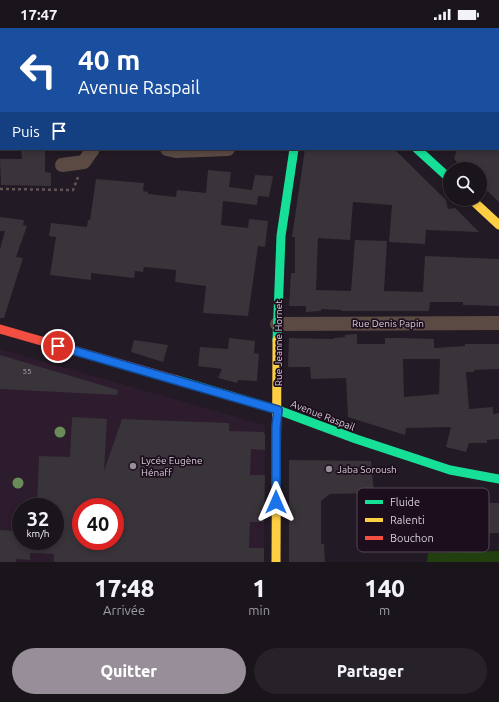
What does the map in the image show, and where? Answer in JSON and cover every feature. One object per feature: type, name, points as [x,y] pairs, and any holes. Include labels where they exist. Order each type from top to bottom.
[{"type":"main road","name":"Rue Jeanne Hornet","points":[[276,562],[276,427],[278,410],[276,324],[280,236],[294,150]]},
{"type":"main road","points":[[418,150],[443,173]]},
{"type":"main road","points":[[479,206],[499,225]]},
{"type":"main road","name":"Avenue Raspail","points":[[0,329],[278,410],[338,431],[356,439],[469,475],[499,480]]},
{"type":"street","points":[[62,165],[84,162],[92,150]]},
{"type":"street","points":[[172,150],[202,150]]},
{"type":"street","name":"Rue Denis Papin","points":[[276,324],[499,323]]},
{"type":"path","points":[[0,189],[73,190],[84,162]]},
{"type":"shaded area","name":"Lycée Eugène Hénaff","points":[[0,349],[265,425],[264,562],[0,562]]},
{"type":"green space","points":[[499,551],[499,562],[427,562],[428,553]]},
{"type":"building","points":[[21,150],[45,150],[45,172],[51,173],[51,186],[1,185],[0,159],[22,159]]},
{"type":"building","points":[[305,150],[395,150],[443,197],[443,206],[447,206],[448,209],[455,208],[479,232],[426,230],[425,244],[389,242],[392,205],[353,202],[350,240],[318,238],[316,290],[351,291],[355,240],[387,241],[384,291],[423,292],[425,256],[499,259],[499,306],[463,305],[463,302],[430,302],[429,311],[342,311],[321,309],[321,311],[306,312],[306,306],[289,306],[291,273],[295,273],[295,237],[292,237]]},
{"type":"building","points":[[457,150],[499,150],[499,202],[487,191],[487,162],[457,162],[454,159]]},
{"type":"building","points":[[208,170],[231,172],[229,187],[252,190],[255,175],[273,176],[269,197],[258,196],[257,205],[223,201],[221,225],[248,228],[249,219],[268,221],[265,247],[258,246],[248,316],[203,313],[206,286],[175,282],[176,270],[144,267],[143,272],[135,271],[134,278],[91,273],[91,280],[50,275],[56,237],[49,236],[51,223],[87,227],[88,220],[90,220],[96,179],[144,183],[143,191],[148,192],[148,194],[176,197],[177,190],[206,193]]},
{"type":"building","points":[[0,217],[24,220],[23,225],[27,226],[16,257],[23,258],[4,318],[0,318],[0,249],[5,231],[0,231]]},
{"type":"building","points":[[357,334],[357,344],[385,344],[385,338],[403,338],[434,339],[434,348],[465,346],[465,344],[499,344],[499,369],[474,370],[474,372],[466,372],[469,409],[493,407],[493,414],[499,413],[499,439],[487,440],[487,443],[469,443],[466,452],[446,447],[451,427],[406,428],[405,435],[348,417],[346,378],[311,379],[310,367],[288,367],[289,338],[334,339],[345,337],[345,335]],"holes":[[[403,359],[440,359],[439,394],[404,397]]]},
{"type":"building","points":[[229,338],[255,341],[254,353],[259,354],[257,381],[238,380],[237,383],[218,378],[222,369],[198,366],[200,347],[228,349]]},
{"type":"building","points":[[134,340],[168,345],[163,362],[131,352]]},
{"type":"building","points":[[0,355],[118,390],[117,395],[0,389]]},
{"type":"building","points":[[72,417],[107,419],[104,471],[122,419],[229,423],[229,431],[263,432],[265,434],[265,450],[251,449],[250,475],[265,475],[264,522],[250,522],[249,548],[264,548],[264,562],[54,562],[54,554],[30,553],[30,560],[16,559],[16,562],[0,562],[0,530],[12,531],[12,550],[64,550],[64,498],[37,498],[39,456],[70,457]]},
{"type":"building","points":[[289,460],[371,461],[374,488],[357,488],[357,493],[330,494],[321,501],[321,544],[324,544],[325,562],[289,562]]},
{"type":"building","points":[[489,503],[499,503],[499,533],[489,533]]},
{"type":"traffic: fast","points":[[277,340],[281,236],[294,150]]},
{"type":"traffic: fast","points":[[418,150],[443,173]]},
{"type":"traffic: fast","points":[[177,380],[278,410],[356,439],[450,470],[499,479]]},
{"type":"traffic: slow","points":[[479,206],[499,225]]},
{"type":"traffic: slow","points":[[276,562],[277,340]]},
{"type":"traffic: jam","points":[[0,329],[177,380]]},
{"type":"place","name":"Lycée Eugène Hénaff","points":[[133,466]]},
{"type":"place","name":"Jaba Soroush","points":[[329,469]]},
{"type":"route","points":[[58,346],[278,410],[276,427],[276,502]]}]
